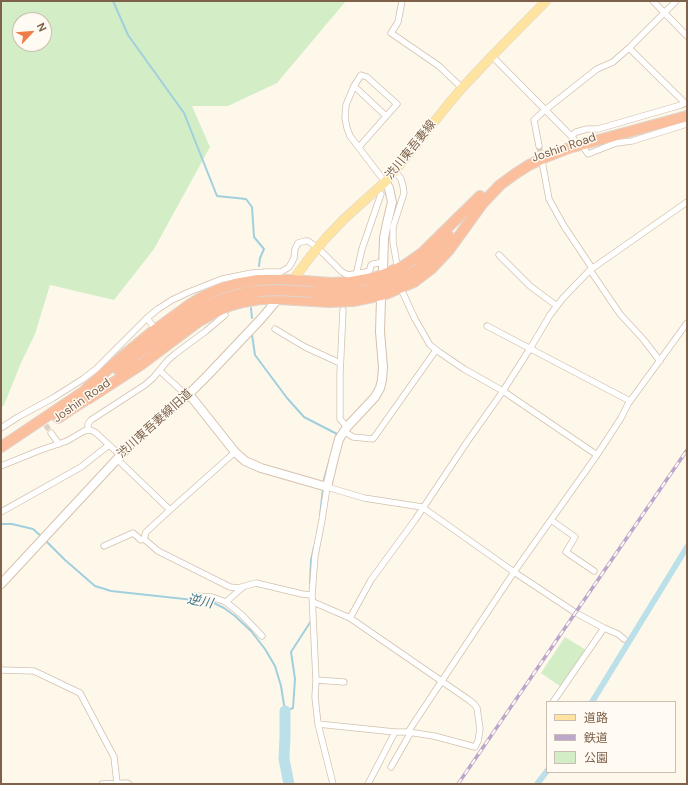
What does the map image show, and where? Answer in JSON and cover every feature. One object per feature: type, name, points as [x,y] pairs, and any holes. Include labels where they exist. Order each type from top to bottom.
[{"type":"highway","name":"Joshin Road","points":[[1,447],[120,373],[157,340],[206,306],[225,298],[258,291],[279,290],[351,292],[390,283],[419,264],[432,252],[506,172],[520,163],[558,147],[686,105]]},
{"type":"highway","name":"Joshin Road","points":[[483,198],[515,174],[546,157],[569,148],[687,116]]},
{"type":"highway","points":[[86,395],[152,332],[204,296],[219,289],[260,280],[292,280],[331,283],[351,282],[385,274],[405,265],[422,253],[483,198]]},
{"type":"highway","points":[[86,395],[142,364],[198,322],[229,306],[261,299],[329,302],[353,301],[386,294],[405,286],[424,275],[449,250],[483,198]]},
{"type":"highway","name":"Joshin Road","points":[[1,455],[86,395]]},
{"type":"main road","name":"渋川東吾妻線","points":[[278,299],[318,248],[344,220],[385,182],[462,88],[546,1]]},
{"type":"street","points":[[402,1],[398,22],[391,33],[439,66],[462,88]]},
{"type":"street","points":[[653,1],[687,36]]},
{"type":"street","points":[[539,146],[534,120],[597,69],[613,62],[676,1]]},
{"type":"street","points":[[629,48],[686,105]]},
{"type":"street","points":[[492,56],[573,137],[576,132],[587,129],[598,129],[681,105],[686,105]]},
{"type":"street","points":[[359,147],[397,104],[368,77],[361,75],[354,86],[346,105],[345,118],[350,136],[389,188],[392,202],[384,238],[383,270]]},
{"type":"street","points":[[354,86],[386,116]]},
{"type":"street","points":[[583,147],[588,154],[616,143],[632,141],[687,124]]},
{"type":"street","points":[[542,161],[549,199],[564,226],[620,314],[643,339],[660,361]]},
{"type":"street","points":[[395,171],[403,186],[404,193],[393,227],[393,242],[397,265]]},
{"type":"street","points":[[358,274],[362,249],[381,194]]},
{"type":"street","points":[[350,618],[371,580],[415,520],[422,507],[530,349],[562,298],[591,269],[687,202]]},
{"type":"street","points":[[1,428],[18,417],[36,410],[83,379],[96,369],[147,318],[172,300],[195,289],[222,279],[252,273],[281,272],[289,267],[292,262],[298,243],[308,241],[318,248],[342,272],[348,275],[366,272],[370,270],[371,265],[374,263],[384,262]]},
{"type":"street","points":[[499,255],[530,286],[557,306]]},
{"type":"street","points":[[402,291],[430,345],[597,455]]},
{"type":"street","name":"渋川東吾妻線旧道","points":[[1,584],[118,457],[146,429],[189,394],[248,334],[278,299]]},
{"type":"street","points":[[333,784],[318,724],[315,697],[316,680],[313,602],[310,594],[322,520],[324,486],[339,440],[346,429],[375,397],[382,380],[383,367],[380,332],[381,299]]},
{"type":"street","points":[[343,310],[340,364],[340,419],[353,437],[373,439],[436,350]]},
{"type":"street","points":[[88,430],[88,424],[91,420],[145,385],[160,371],[168,360],[225,315]]},
{"type":"street","points":[[147,318],[153,326]]},
{"type":"street","points":[[391,768],[409,732],[441,680],[514,572],[597,455],[630,401],[687,323]]},
{"type":"street","points":[[487,326],[630,401]]},
{"type":"street","points":[[275,329],[305,348],[340,364]]},
{"type":"street","points":[[169,347],[175,354]]},
{"type":"street","points":[[160,371],[183,392],[189,394],[235,452],[245,461],[261,468],[364,498],[422,507],[514,572],[576,613],[618,634],[624,639]]},
{"type":"street","points":[[1,466],[66,442],[84,431],[90,430],[95,432],[109,445],[118,457],[170,510]]},
{"type":"street","points":[[51,433],[59,444]]},
{"type":"street","points":[[1,512],[81,467],[109,445]]},
{"type":"street","points":[[144,539],[146,532],[235,452]]},
{"type":"street","points":[[551,520],[581,542]]},
{"type":"street","points":[[104,546],[133,533],[141,540],[144,539],[158,551],[230,587],[238,588],[256,583],[310,594]]},
{"type":"street","points":[[575,537],[566,552],[594,571]]},
{"type":"street","points":[[226,602],[243,586]]},
{"type":"street","points":[[195,596],[212,598],[226,602],[242,615],[262,636]]},
{"type":"street","points":[[313,602],[350,618],[474,704],[477,708],[480,729],[476,746],[409,732],[395,732],[318,724]]},
{"type":"street","points":[[554,701],[604,628]]},
{"type":"street","points":[[1,670],[34,671],[80,693],[114,757],[114,783]]},
{"type":"street","points":[[316,680],[344,682]]},
{"type":"street","points":[[368,784],[395,732]]},
{"type":"street","points":[[102,784],[129,784]]},
{"type":"green space","points":[[1,1],[346,1],[277,83],[228,106],[192,106],[210,147],[154,249],[114,300],[50,285],[35,334],[21,363],[4,405],[1,408]]},
{"type":"green space","points":[[565,637],[586,650],[561,687],[541,673]]},
{"type":"waterway","points":[[113,1],[128,35],[184,113],[217,196],[246,199],[252,207],[254,237],[264,249],[260,258],[259,266]]},
{"type":"waterway","points":[[251,308],[252,318]]},
{"type":"waterway","points":[[252,335],[255,355],[287,398],[304,417],[337,434],[336,438]]},
{"type":"waterway","points":[[324,484],[330,459]]},
{"type":"waterway","points":[[320,516],[323,488]]},
{"type":"waterway","name":"逆川","points":[[1,524],[12,524],[33,529],[42,537]]},
{"type":"waterway","name":"逆川","points":[[45,540],[95,586],[111,591],[212,602],[224,608],[251,631],[265,649],[275,666],[281,686],[285,711],[293,708],[295,679],[291,652],[311,619]]},
{"type":"waterway","points":[[310,583],[311,560],[314,547]]},
{"type":"waterway","points":[[593,701],[687,547]]},
{"type":"waterway","name":"逆川","points":[[285,711],[284,759],[289,784]]},
{"type":"waterway","points":[[537,784],[546,772]]},
{"type":"tunnel","points":[[539,146],[542,161]]},
{"type":"tunnel","points":[[41,418],[51,433]]},
{"type":"railway","points":[[458,784],[687,450]]}]
